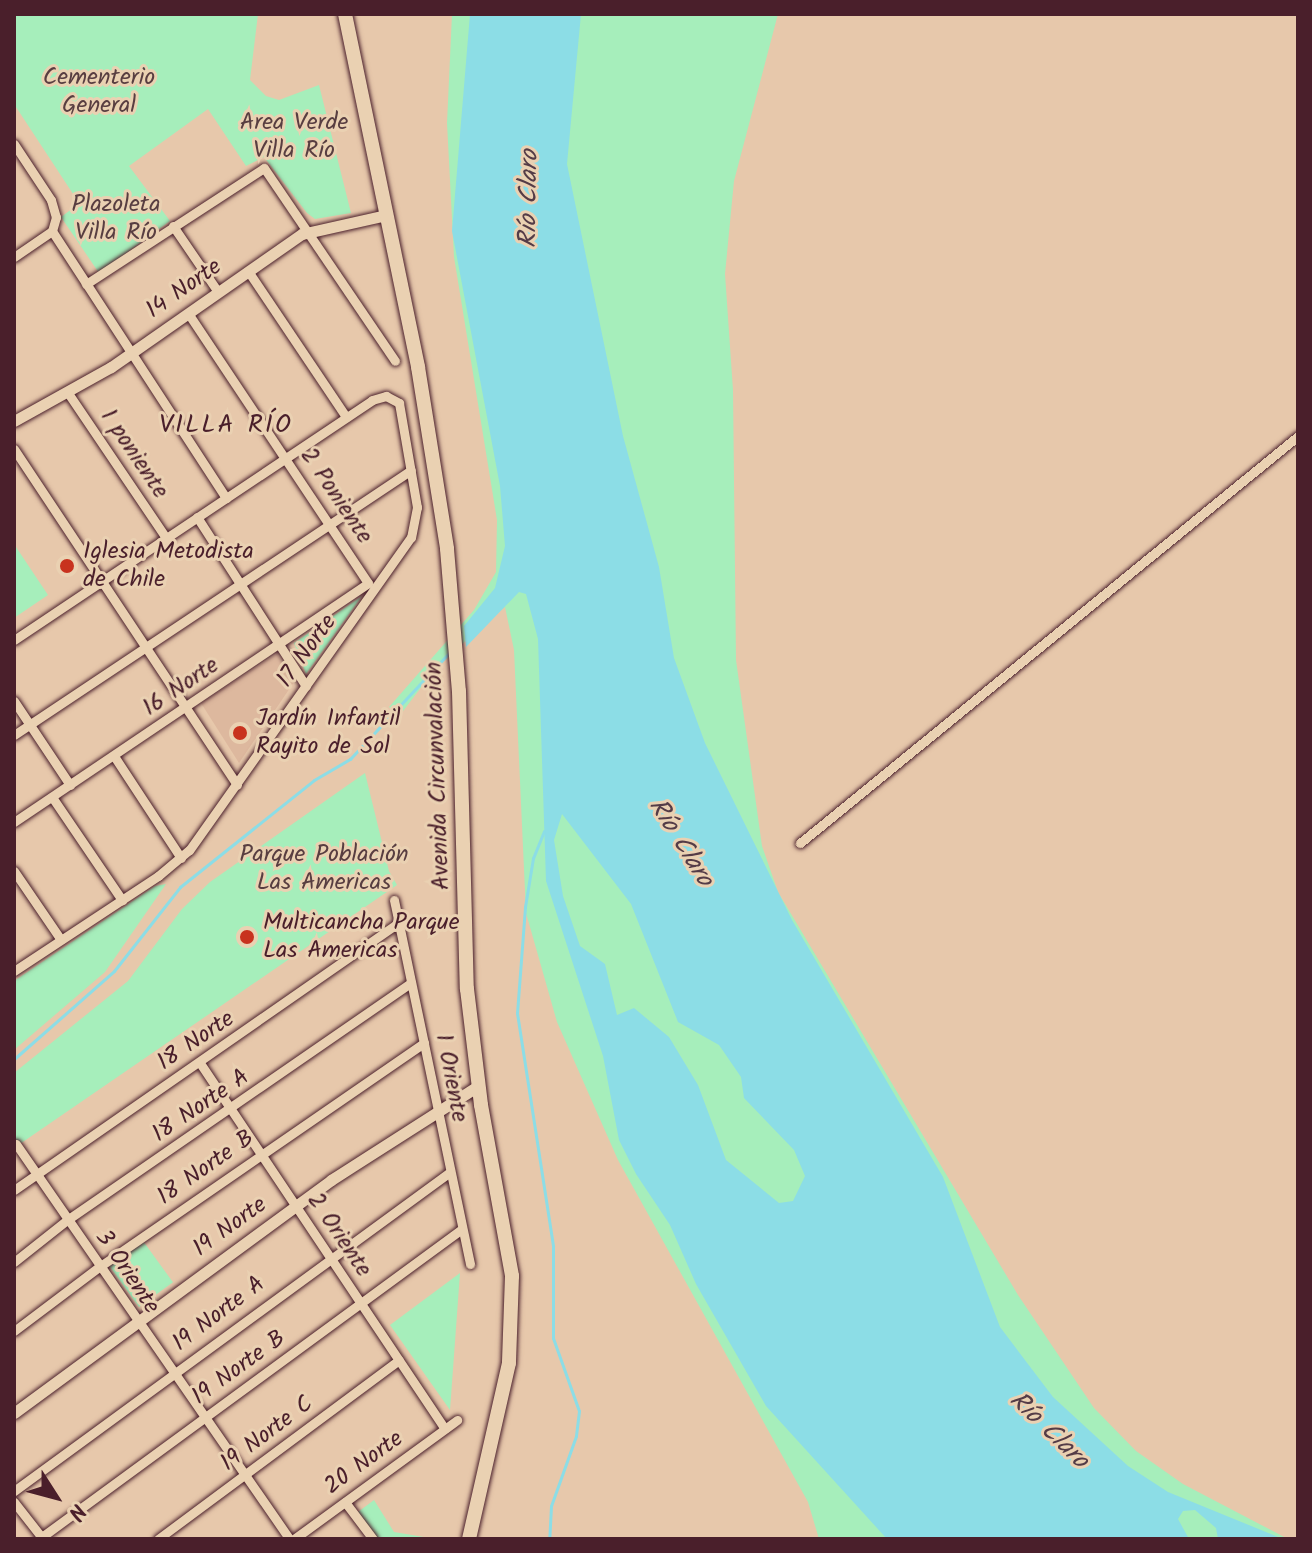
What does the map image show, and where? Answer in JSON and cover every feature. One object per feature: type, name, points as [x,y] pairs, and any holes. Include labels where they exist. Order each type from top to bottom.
[{"type":"main road","name":"Avenida Circunvalación","points":[[345,14],[429,426],[453,611],[459,691],[465,950],[478,1086],[510,1261],[513,1324],[469,1539]]},
{"type":"street","points":[[14,144],[51,200],[56,217],[52,231],[15,256]]},
{"type":"street","points":[[86,284],[264,168],[395,361]]},
{"type":"street","name":"14 Norte","points":[[14,421],[68,393],[131,353],[308,230],[386,215]]},
{"type":"street","points":[[173,226],[218,292]]},
{"type":"street","points":[[52,231],[226,498]]},
{"type":"street","points":[[14,640],[346,417],[248,271]]},
{"type":"street","name":"2 Poniente","points":[[188,313],[368,583]]},
{"type":"street","name":"1 poniente","points":[[68,393],[166,538]]},
{"type":"street","name":"17 Norte","points":[[14,971],[181,858],[237,785],[411,537],[418,514],[401,408],[391,398],[376,397],[346,417]]},
{"type":"street","points":[[800,843],[1298,436]]},
{"type":"street","points":[[14,449],[237,785]]},
{"type":"street","points":[[14,735],[411,470]]},
{"type":"street","points":[[197,517],[306,686]]},
{"type":"street","name":"16 Norte","points":[[14,822],[368,583]]},
{"type":"street","points":[[14,701],[70,785]]},
{"type":"street","points":[[114,756],[181,858]]},
{"type":"street","points":[[52,797],[122,900]]},
{"type":"street","points":[[14,871],[61,940]]},
{"type":"street","name":"1 Oriente","points":[[394,900],[470,1264]]},
{"type":"street","name":"18 Norte","points":[[14,1190],[398,923]]},
{"type":"street","name":"18 Norte A","points":[[14,1262],[67,1220],[232,1110],[411,983]]},
{"type":"street","name":"18 Norte B","points":[[14,1331],[99,1267],[424,1043]]},
{"type":"street","name":"2 Oriente","points":[[200,1063],[445,1429]]},
{"type":"street","name":"19 Norte","points":[[14,1413],[295,1206],[436,1109],[478,1086]]},
{"type":"street","name":"3 Oriente","points":[[16,1144],[202,1420],[292,1539]]},
{"type":"street","name":"19 Norte A","points":[[14,1491],[450,1172]]},
{"type":"street","name":"19 Norte B","points":[[41,1538],[462,1229]]},
{"type":"street","name":"19 Norte C","points":[[158,1539],[399,1360]]},
{"type":"street","name":"20 Norte","points":[[292,1539],[457,1420]]},
{"type":"street","points":[[14,1502],[41,1538]]},
{"type":"street","points":[[345,1502],[373,1539]]},
{"type":"shaded area","name":"Jardín Infantil Rayito de Sol","points":[[277,654],[294,682],[239,763],[201,703]]},
{"type":"green space","name":"Cementerio General","points":[[14,14],[258,14],[250,80],[266,96],[279,100],[319,85],[351,213],[315,219],[264,157],[246,166],[208,109],[129,166],[170,221],[99,273],[61,217],[95,192],[79,203],[14,104]]},
{"type":"green space","points":[[452,14],[778,14],[734,181],[725,274],[733,390],[736,660],[762,846],[778,892],[1018,1295],[1094,1408],[1136,1451],[1183,1484],[1288,1539],[819,1539],[808,1502],[618,1160],[557,1022],[526,913],[514,650],[505,607],[439,664],[400,715],[389,707],[474,610],[496,572],[497,520],[454,257],[447,123]]},
{"type":"green space","points":[[14,544],[48,595],[14,618]]},
{"type":"green space","points":[[362,596],[306,674],[294,643]]},
{"type":"green space","name":"Parque Población Las Americas","points":[[365,773],[389,871],[397,885],[14,1148],[14,1073],[128,981],[182,909],[210,882]]},
{"type":"green space","points":[[166,884],[105,972],[14,1050],[14,981],[155,886]]},
{"type":"green space","points":[[143,1241],[173,1282],[139,1307],[109,1266]]},
{"type":"green space","points":[[460,1273],[450,1410],[390,1325]]},
{"type":"green space","points":[[374,1500],[394,1532],[436,1539],[377,1539],[358,1512]]},
{"type":"water","name":"Río Claro","points":[[470,14],[581,14],[567,164],[623,436],[659,567],[674,658],[705,743],[792,920],[943,1177],[1000,1327],[1053,1397],[1128,1466],[1168,1492],[1283,1539],[1218,1539],[1216,1528],[1195,1510],[1183,1511],[1178,1519],[1189,1539],[887,1539],[766,1406],[696,1284],[670,1225],[636,1174],[619,1140],[603,1056],[546,881],[538,639],[526,594],[519,592],[466,647],[464,626],[495,588],[505,546],[500,486],[452,231]],"holes":[[[562,814],[631,904],[678,1022],[719,1045],[741,1077],[744,1098],[794,1150],[805,1176],[793,1201],[779,1203],[726,1160],[698,1085],[669,1037],[634,1008],[617,1015],[605,964],[580,946],[563,896],[554,840]]]},
{"type":"waterway","points":[[14,1059],[114,971],[180,887],[314,780],[350,759],[449,653]]},
{"type":"waterway","points":[[544,831],[533,858],[525,907],[517,1013],[553,1246],[553,1338],[579,1411],[576,1436],[551,1506],[549,1539]]},
{"type":"place","name":"Iglesia Metodista de Chile","points":[[67,566]]},
{"type":"place","name":"Jardín Infantil Rayito de Sol","points":[[240,733]]},
{"type":"place","name":"Multicancha Parque Las Americas","points":[[247,937]]},
{"type":"district","name":"VILLA RÍO","points":[[226,426]]},
{"type":"park label","name":"Area Verde Villa Río","points":[[294,137]]},
{"type":"park label","name":"Plazoleta Villa Río","points":[[116,219]]}]
